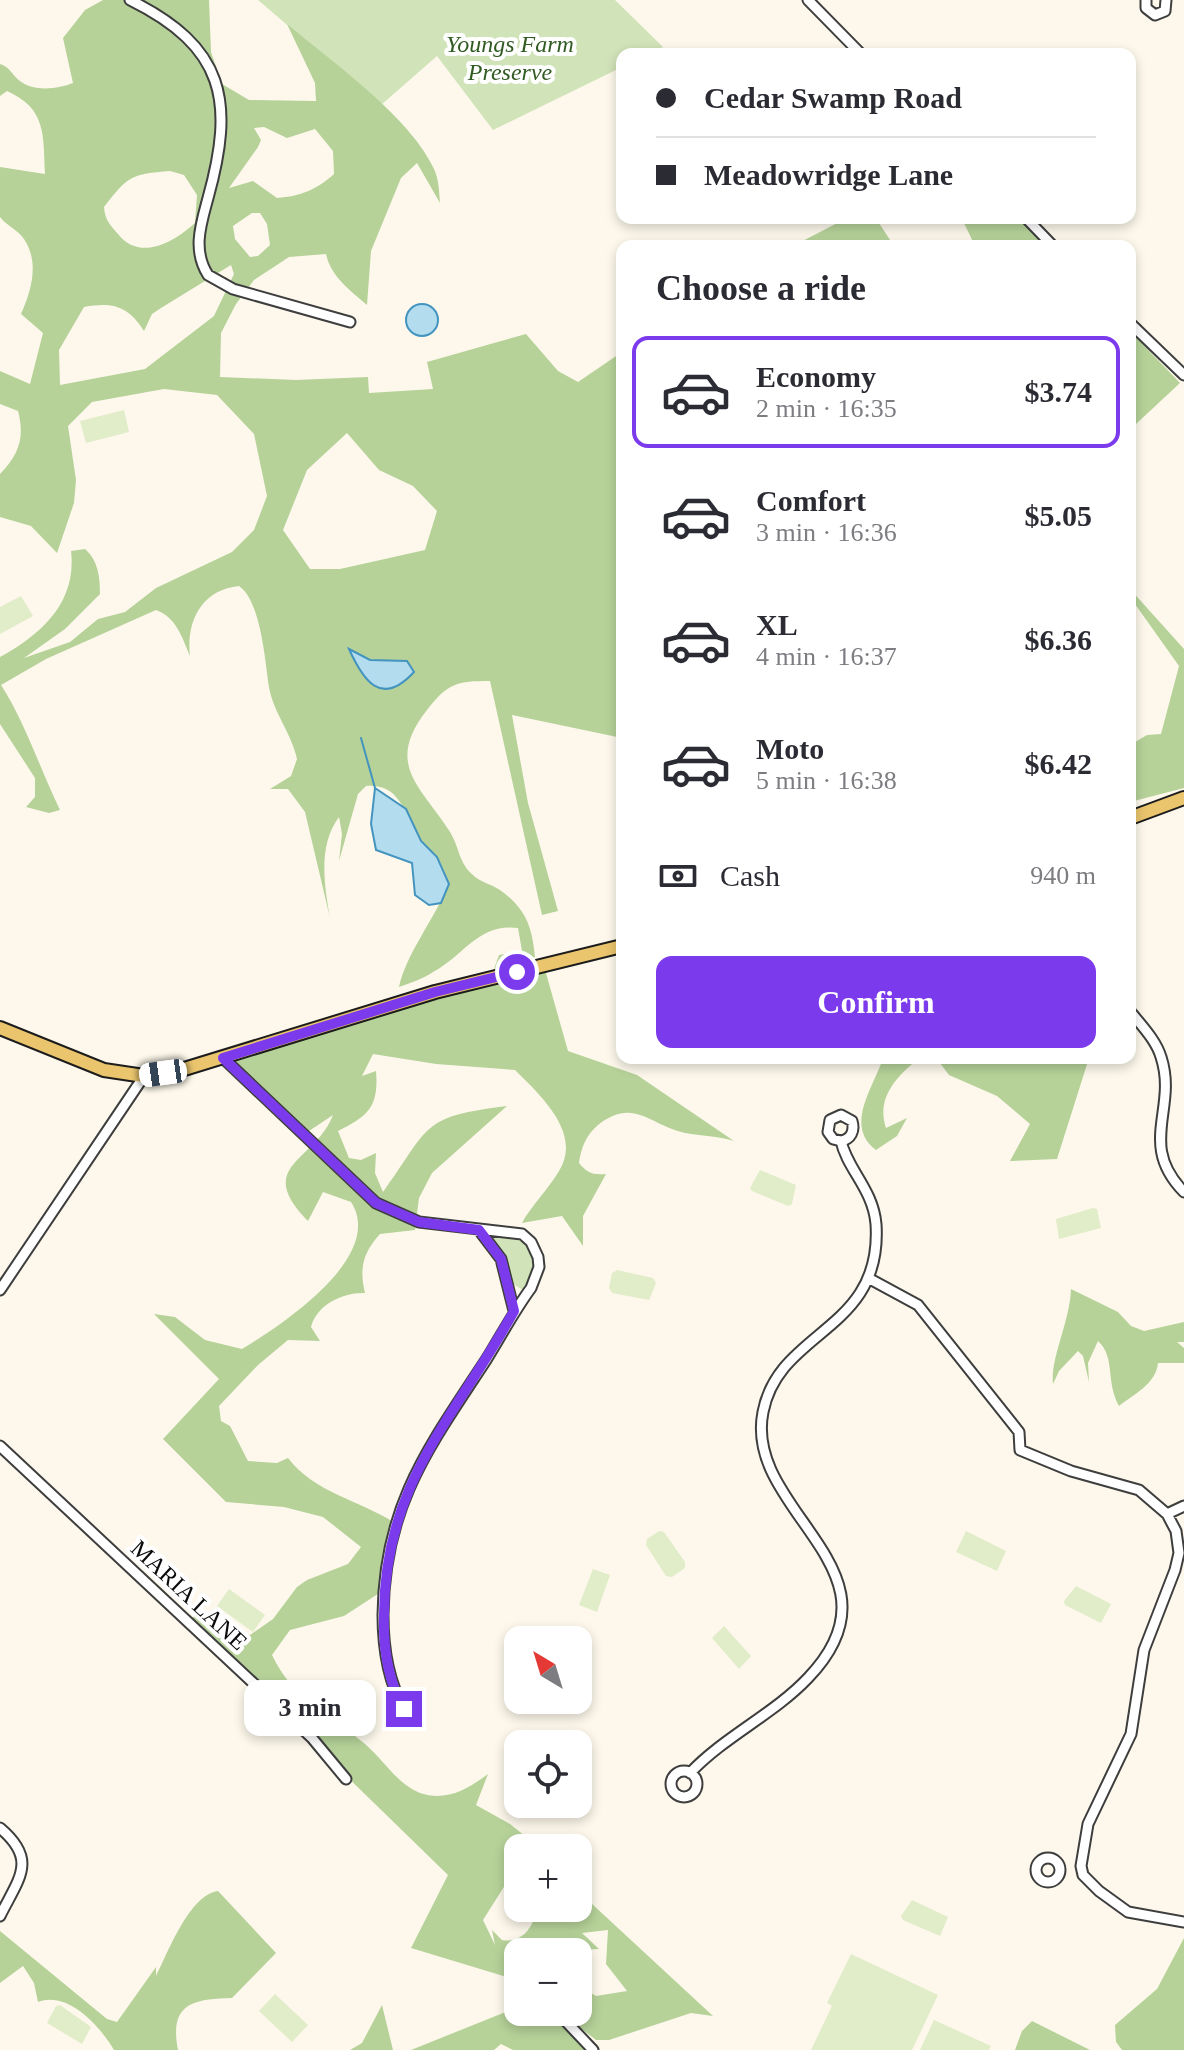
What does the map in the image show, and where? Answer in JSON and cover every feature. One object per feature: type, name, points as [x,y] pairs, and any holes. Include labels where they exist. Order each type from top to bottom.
[{"type":"main road","points":[[1136,816],[1184,798]]},
{"type":"main road","points":[[0,1028],[104,1070],[144,1076],[223,1058],[435,992],[616,947]]},
{"type":"street","points":[[130,0],[162,16],[184,33],[207,64],[221,100],[223,136],[198,245],[200,260],[208,275],[233,289],[350,322]]},
{"type":"street","points":[[808,0],[855,48]]},
{"type":"street","points":[[1146,0],[1146,8],[1155,15],[1165,11],[1166,0]]},
{"type":"street","points":[[1032,224],[1047,240]]},
{"type":"street","points":[[1136,329],[1184,375]]},
{"type":"street","points":[[1136,1020],[1161,1056],[1165,1083],[1159,1146],[1168,1174],[1184,1192]]},
{"type":"street","points":[[223,1058],[376,1203],[419,1222],[479,1230],[512,1230],[522,1234],[536,1251],[537,1277],[415,1472],[392,1531],[383,1626],[393,1686],[404,1709]]},
{"type":"street","points":[[0,1290],[144,1076]]},
{"type":"street","points":[[690,1773],[809,1678],[834,1641],[840,1600],[835,1572],[827,1554],[769,1474],[763,1457],[760,1426],[768,1392],[780,1371],[842,1318],[870,1279],[875,1241],[874,1212],[865,1184],[841,1141]]},
{"type":"street","points":[[479,1230],[501,1259],[514,1311]]},
{"type":"street","points":[[870,1279],[918,1305],[1019,1432],[1020,1450],[1071,1471],[1139,1490],[1153,1498],[1176,1531],[1179,1553],[1142,1657],[1131,1734],[1088,1824],[1081,1866],[1083,1875],[1099,1891],[1128,1912],[1184,1922]]},
{"type":"street","name":"MARIA LANE","points":[[0,1446],[312,1738],[346,1779]]},
{"type":"street","points":[[1167,1514],[1184,1506]]},
{"type":"street","points":[[0,1828],[20,1847],[23,1867],[0,1916]]},
{"type":"street","points":[[1060,1868],[1081,1866]]},
{"type":"street","points":[[570,2026],[593,2050]]},
{"type":"green space","points":[[103,0],[209,0],[211,52],[222,84],[249,100],[316,101],[315,83],[287,24],[388,109],[421,147],[435,171],[440,203],[417,163],[401,178],[371,251],[367,305],[337,276],[326,254],[289,257],[254,280],[236,304],[221,333],[220,377],[296,380],[368,377],[369,393],[433,389],[427,362],[526,334],[558,371],[578,382],[616,356],[616,737],[512,715],[528,803],[558,911],[542,915],[490,681],[461,683],[447,689],[414,729],[408,746],[412,774],[450,832],[468,871],[497,888],[522,911],[532,936],[535,957],[494,969],[499,955],[522,951],[518,928],[492,930],[444,965],[399,987],[408,962],[449,884],[440,861],[421,841],[401,804],[388,790],[378,787],[366,786],[358,794],[339,861],[342,834],[339,817],[332,828],[324,865],[330,918],[305,812],[288,789],[270,789],[291,776],[297,759],[271,696],[257,618],[252,604],[239,586],[215,594],[199,610],[191,631],[190,656],[169,617],[156,610],[46,659],[1,685],[25,730],[60,810],[49,813],[26,807],[35,797],[35,778],[0,724],[0,657],[30,638],[54,614],[68,586],[71,551],[85,549],[93,558],[99,575],[100,594],[65,629],[24,658],[70,642],[98,619],[125,612],[156,588],[232,552],[254,530],[267,496],[254,434],[217,395],[164,389],[92,402],[68,426],[76,480],[74,503],[57,553],[31,526],[0,517],[0,474],[16,452],[21,429],[18,411],[0,404],[0,371],[30,384],[43,333],[21,314],[31,286],[32,258],[24,239],[0,217],[0,167],[45,174],[43,135],[36,115],[30,106],[7,91],[0,96],[0,64],[32,87],[53,88],[73,83],[63,38],[85,10]],"holes":[[[264,127],[287,138],[315,129],[333,151],[334,174],[314,188],[286,197],[277,198],[253,181],[229,188],[261,140],[254,128]],[[170,171],[184,175],[197,195],[195,223],[167,242],[146,248],[136,247],[113,228],[104,207],[131,178]],[[252,213],[260,213],[267,224],[270,245],[258,256],[250,257],[235,239],[233,226]],[[231,265],[234,274],[214,316],[145,369],[60,385],[59,350],[84,307],[103,305],[119,308],[132,316],[144,331],[152,314]],[[347,433],[379,470],[413,486],[437,511],[425,550],[340,569],[310,569],[283,530],[307,470]]]},
{"type":"green space","name":"Youngs Farm Preserve","points":[[258,0],[615,0],[663,47],[616,48],[616,70],[493,130],[437,56],[381,105]]},
{"type":"green space","points":[[835,224],[880,224],[890,240],[805,240]]},
{"type":"green space","points":[[964,224],[1026,224],[1041,240],[972,240]]},
{"type":"green space","points":[[1136,337],[1180,383],[1136,424]]},
{"type":"green space","points":[[124,410],[129,432],[86,443],[80,421]]},
{"type":"green space","points":[[21,596],[33,616],[0,634],[0,607]]},
{"type":"green space","points":[[1136,596],[1184,649],[1184,788],[1136,800],[1136,741],[1147,735],[1161,734],[1179,666],[1136,605]]},
{"type":"green space","points":[[544,966],[568,1051],[637,1075],[734,1141],[685,1133],[632,1113],[622,1113],[598,1125],[585,1142],[579,1163],[591,1173],[606,1174],[583,1216],[583,1246],[562,1216],[522,1223],[557,1175],[566,1147],[552,1110],[515,1070],[436,1064],[373,1054],[362,1076],[376,1071],[373,1102],[364,1115],[338,1131],[349,1158],[361,1160],[376,1153],[375,1173],[383,1192],[430,1128],[457,1115],[507,1106],[432,1173],[419,1198],[415,1230],[380,1234],[374,1241],[364,1261],[362,1276],[365,1293],[340,1297],[319,1312],[311,1327],[320,1341],[288,1340],[258,1365],[219,1406],[221,1421],[230,1426],[248,1461],[277,1463],[288,1458],[324,1488],[395,1523],[384,1590],[344,1616],[290,1630],[272,1655],[302,1695],[365,1744],[412,1789],[430,1795],[448,1795],[473,1785],[488,1774],[476,1805],[522,1834],[504,1834],[504,1887],[483,1920],[495,1945],[492,1930],[504,1940],[504,1976],[411,1948],[448,1875],[186,1620],[205,1616],[250,1635],[273,1619],[297,1587],[348,1564],[361,1547],[323,1517],[284,1507],[226,1502],[163,1439],[219,1379],[154,1314],[175,1317],[205,1340],[242,1349],[281,1324],[325,1287],[354,1244],[358,1223],[351,1202],[323,1192],[308,1221],[286,1187],[287,1175],[293,1165],[325,1131],[333,1115],[303,1135],[223,1058]]},
{"type":"green space","points":[[881,1064],[913,1064],[890,1089],[884,1107],[886,1128],[907,1118],[897,1136],[876,1150],[866,1140],[862,1129],[864,1105]]},
{"type":"green space","points":[[941,1064],[1087,1064],[1057,1159],[1010,1161],[1030,1124],[997,1096],[949,1075]]},
{"type":"green space","points":[[760,1170],[796,1185],[792,1204],[788,1206],[752,1191],[750,1188]]},
{"type":"green space","points":[[1097,1209],[1101,1228],[1059,1239],[1056,1219]]},
{"type":"green space","points":[[494,1233],[521,1239],[533,1254],[537,1262],[523,1290],[513,1284],[490,1238]]},
{"type":"green space","points":[[617,1270],[653,1278],[656,1283],[649,1300],[612,1293],[609,1288],[612,1273]]},
{"type":"green space","points":[[1071,1289],[1118,1312],[1131,1326],[1144,1331],[1184,1322],[1184,1342],[1177,1342],[1184,1348],[1184,1363],[1158,1363],[1149,1383],[1119,1406],[1112,1387],[1107,1355],[1098,1341],[1088,1363],[1089,1382],[1083,1356],[1078,1351],[1059,1371],[1053,1384],[1054,1363]]},
{"type":"green space","points":[[659,1531],[664,1532],[685,1562],[685,1568],[672,1577],[666,1576],[646,1545],[647,1539]]},
{"type":"green space","points":[[966,1531],[1006,1551],[997,1571],[956,1552]]},
{"type":"green space","points":[[593,1569],[610,1575],[597,1612],[579,1605]]},
{"type":"green space","points":[[1076,1586],[1111,1604],[1101,1623],[1065,1605],[1064,1601]]},
{"type":"green space","points":[[229,1589],[265,1615],[253,1632],[217,1606]]},
{"type":"green space","points":[[724,1626],[751,1656],[739,1669],[712,1638]]},
{"type":"green space","points":[[218,1891],[276,1953],[232,1998],[205,2000],[187,2007],[177,2023],[178,2050],[114,2050],[82,2012],[60,2001],[38,2002],[34,1983],[23,1966],[0,1983],[0,1931],[107,2019],[117,2022],[156,1967],[156,1976],[189,1914],[208,1895]]},
{"type":"green space","points":[[912,1900],[948,1917],[940,1936],[903,1920],[901,1916]]},
{"type":"green space","points":[[592,1904],[713,2016],[691,2013],[609,2040],[596,2040],[578,2026],[592,2026],[592,1994],[596,1996],[627,1991],[606,1964],[608,1930],[582,1933],[587,1938],[518,1938],[532,1922],[592,1922]]},
{"type":"green space","points":[[1184,1938],[1184,2050],[1122,2050],[1116,2042],[1115,2025],[1157,1989]]},
{"type":"green space","points":[[851,1954],[938,1995],[912,2050],[811,2050],[832,2006],[827,2003]]},
{"type":"green space","points":[[275,1994],[308,2025],[292,2042],[259,2011]]},
{"type":"green space","points":[[60,2005],[91,2027],[82,2044],[47,2023],[56,2006]]},
{"type":"green space","points":[[382,2005],[393,2050],[350,2050],[362,2043]]},
{"type":"green space","points":[[504,2013],[504,2026],[570,2026],[593,2050],[513,2050],[501,2044],[494,2050],[411,2050]]},
{"type":"green space","points":[[934,2020],[991,2046],[989,2050],[920,2050]]},
{"type":"green space","points":[[1032,2021],[1090,2050],[1015,2050],[1022,2031]]},
{"type":"water","points":[[422,304],[433,309],[438,320],[433,331],[422,336],[411,331],[406,320],[411,309]]},
{"type":"water","points":[[349,649],[370,660],[407,661],[414,672],[392,688],[374,686],[360,671]]},
{"type":"water","points":[[375,788],[406,809],[421,841],[437,857],[449,884],[441,903],[429,905],[415,895],[412,863],[376,850],[371,824]]},
{"type":"waterway","points":[[361,738],[375,788]]},
{"type":"route","points":[[404,1709],[393,1686],[383,1626],[392,1531],[415,1472],[514,1311],[504,1268],[501,1259],[479,1230],[419,1222],[399,1215],[363,1194],[223,1058],[435,992],[517,972]]}]
